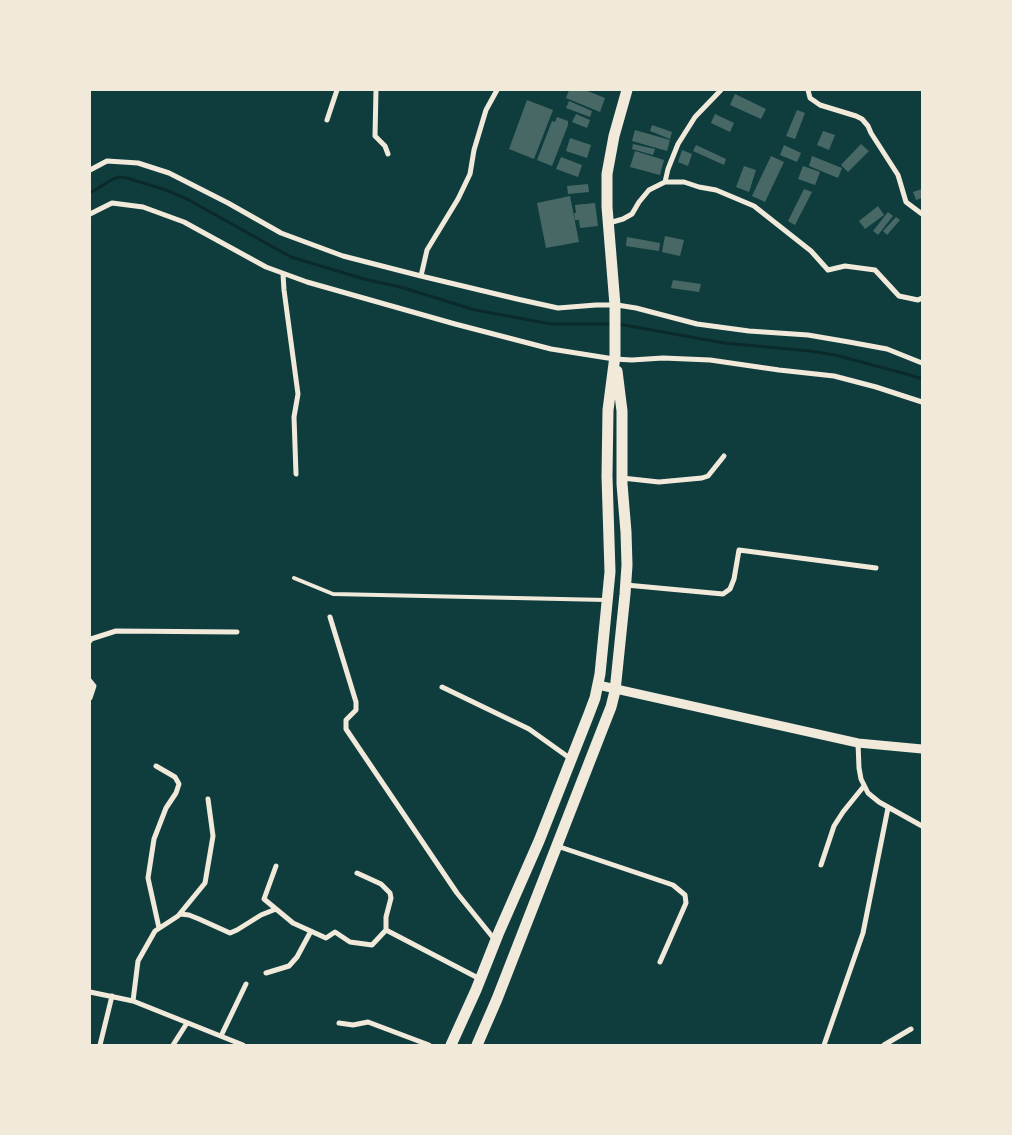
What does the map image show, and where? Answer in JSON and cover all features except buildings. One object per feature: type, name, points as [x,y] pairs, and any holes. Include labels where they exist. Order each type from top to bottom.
[{"type":"main road","points":[[451,1045],[539,841],[589,714],[598,685],[610,572],[607,476],[608,410],[615,359],[615,305],[608,223],[608,174],[614,136],[626,90]]},
{"type":"main road","points":[[477,1045],[497,999],[611,707],[615,688],[625,585],[626,532],[622,478],[622,411],[615,359]]},
{"type":"street","points":[[327,120],[337,90]]},
{"type":"street","points":[[376,90],[375,136],[385,146],[388,154]]},
{"type":"street","points":[[421,276],[427,250],[458,199],[470,174],[474,150],[486,110],[497,90]]},
{"type":"street","points":[[665,182],[678,144],[695,117],[721,90]]},
{"type":"street","points":[[808,90],[810,98],[820,105],[862,119],[898,174],[906,202],[922,214]]},
{"type":"street","points":[[90,170],[107,162],[146,165],[169,173],[281,233],[343,256],[558,308],[596,305],[636,308],[697,324],[808,335],[887,349],[922,363]]},
{"type":"street","points":[[608,223],[623,219],[632,214],[649,190],[665,182],[684,182],[699,188],[716,190],[754,206],[811,251],[828,270],[845,266],[874,270],[899,296],[918,300],[922,298]]},
{"type":"street","points":[[90,214],[112,203],[143,207],[184,222],[266,267],[283,274],[454,324],[551,349],[615,359],[663,358],[710,360],[834,376],[922,402]]},
{"type":"street","points":[[283,274],[298,394],[294,417],[296,474]]},
{"type":"street","points":[[622,478],[659,482],[702,478],[708,476],[724,456]]},
{"type":"street","points":[[625,585],[723,594],[730,589],[734,579],[739,550],[876,568]]},
{"type":"street","points":[[330,617],[356,702],[356,710],[346,720],[346,729],[457,893],[496,940]]},
{"type":"street","points":[[90,641],[91,639],[116,631],[237,632]]},
{"type":"street","points":[[90,681],[94,686],[90,698]]},
{"type":"street","points":[[598,685],[858,743],[922,749]]},
{"type":"street","points":[[442,687],[529,729],[571,759]]},
{"type":"street","points":[[858,743],[861,780],[868,793],[888,808],[922,826]]},
{"type":"street","points":[[156,766],[175,777],[179,784],[166,808],[154,840],[148,878],[159,928]]},
{"type":"street","points":[[821,864],[834,826],[864,786]]},
{"type":"street","points":[[133,1001],[138,961],[155,931],[180,914],[205,883],[212,836],[208,799]]},
{"type":"street","points":[[824,1045],[863,933],[888,808]]},
{"type":"street","points":[[557,846],[673,886],[685,895],[686,903],[660,962]]},
{"type":"street","points":[[276,866],[264,899],[293,923],[326,938],[335,932],[350,942],[372,945],[386,930],[386,917],[391,898],[390,893],[381,884],[357,873]]},
{"type":"street","points":[[180,914],[189,915],[230,932],[261,914],[276,909]]},
{"type":"street","points":[[386,930],[480,979]]},
{"type":"street","points":[[266,972],[289,966],[298,957],[311,931]]},
{"type":"street","points":[[221,1036],[246,984]]},
{"type":"street","points":[[90,992],[133,1001],[243,1045]]},
{"type":"street","points":[[100,1045],[112,996]]},
{"type":"street","points":[[339,1023],[353,1025],[368,1022],[429,1045]]},
{"type":"street","points":[[173,1045],[187,1023]]},
{"type":"street","points":[[884,1045],[911,1029]]},
{"type":"lane","points":[[294,578],[333,594],[607,600]]},
{"type":"waterway","points":[[90,193],[113,179],[119,177],[127,178],[166,190],[187,199],[291,257],[364,279],[404,288],[475,310],[551,324],[612,324]]},
{"type":"waterway","points":[[618,324],[724,343],[835,355],[922,379]]}]
